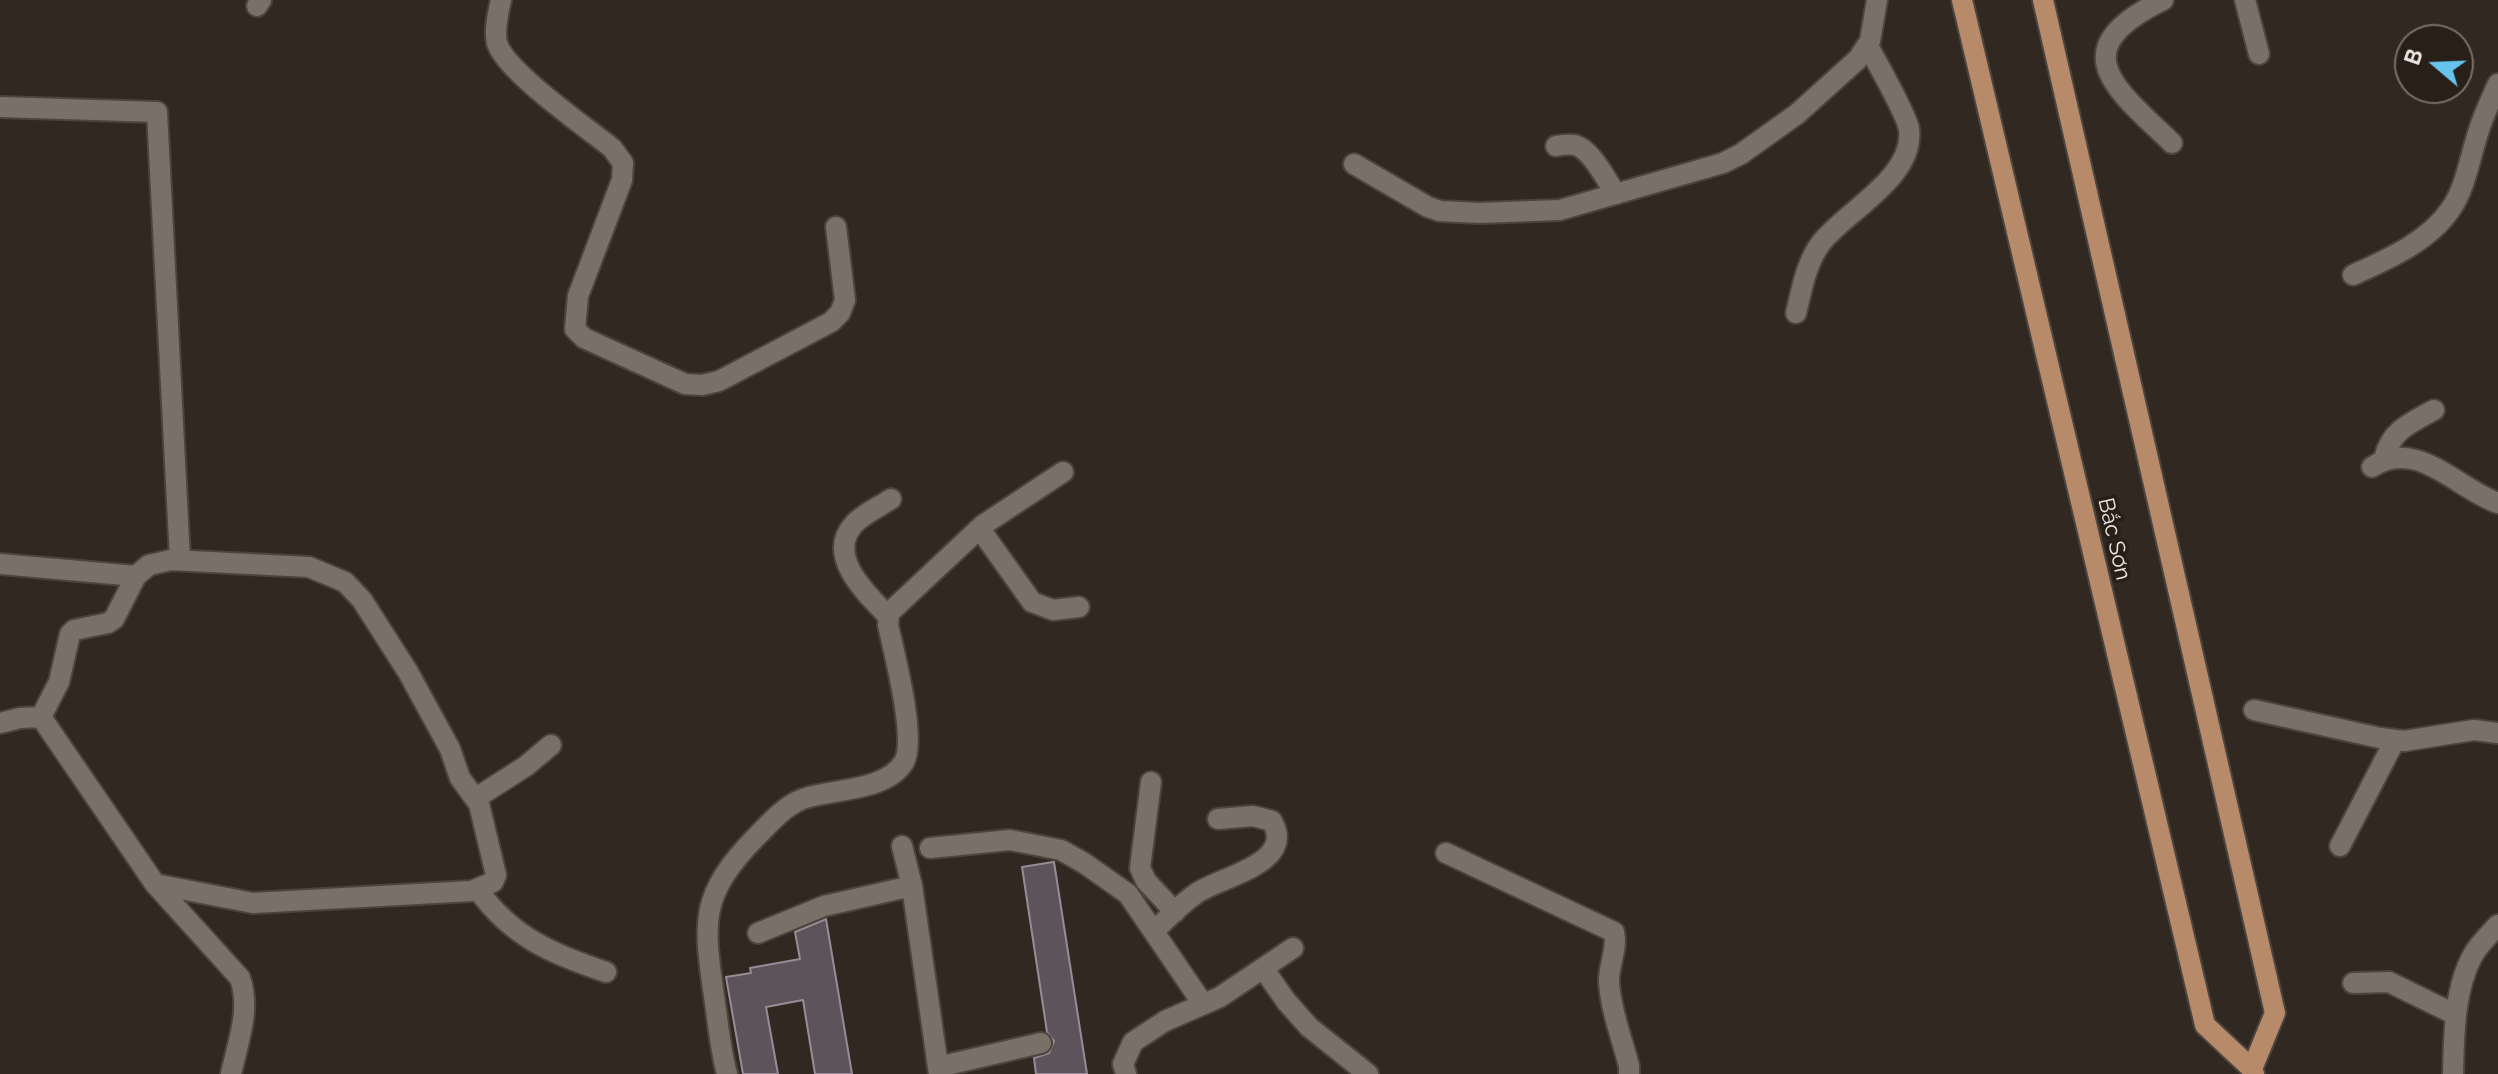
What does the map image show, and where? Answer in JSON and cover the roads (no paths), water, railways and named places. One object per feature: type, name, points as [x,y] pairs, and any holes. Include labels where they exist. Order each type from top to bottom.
[{"type":"main road","name":"Bắc Sơn","points":[[1962,0],[2205,1025],[2253,1072],[2275,1013],[2043,0]]},
{"type":"street","points":[[501,0],[496,25],[497,43],[509,64],[612,148],[623,163],[622,180],[578,296],[575,329],[584,338],[685,384],[702,385],[719,381],[831,322],[840,313],[845,300],[836,227]]},
{"type":"street","points":[[1354,164],[1428,207],[1440,211],[1479,213],[1560,210],[1723,163],[1741,154],[1797,114],[1858,59],[1868,46],[1877,0]]},
{"type":"street","points":[[2163,0],[2141,11],[2122,26],[2109,41],[2105,61],[2107,71],[2120,93],[2172,143]]},
{"type":"street","points":[[2245,0],[2259,54]]},
{"type":"street","points":[[1796,313],[1807,269],[1821,243],[1900,167],[1908,147],[1909,128],[1868,46]]},
{"type":"street","points":[[2353,275],[2392,257],[2420,238],[2450,210],[2498,84]]},
{"type":"street","points":[[0,107],[157,112],[180,560]]},
{"type":"street","points":[[1556,146],[1580,147],[1616,194]]},
{"type":"street","points":[[2434,410],[2409,423],[2392,437],[2378,463],[2405,457],[2431,464],[2479,497],[2498,503]]},
{"type":"street","points":[[888,616],[895,605],[980,529],[1063,472]]},
{"type":"street","points":[[727,1074],[707,946],[707,915],[724,875],[744,849],[791,804],[806,797],[883,779],[906,759],[909,737],[888,616],[855,580],[846,561],[844,542],[856,521],[891,499]]},
{"type":"street","points":[[980,529],[1032,602],[1053,610],[1079,607]]},
{"type":"street","points":[[41,717],[59,682],[70,634],[74,630],[114,619],[136,576],[149,565],[180,560],[309,567],[345,582],[362,600],[408,672],[450,749],[460,778],[476,798],[496,875],[493,882],[478,890],[253,903],[155,884]]},
{"type":"street","points":[[0,564],[136,576]]},
{"type":"street","points":[[2254,710],[2404,741],[2474,730],[2498,733]]},
{"type":"street","points":[[0,723],[41,717]]},
{"type":"street","points":[[41,717],[155,884],[240,978],[246,1011],[231,1074]]},
{"type":"street","points":[[2340,846],[2395,740]]},
{"type":"street","points":[[476,798],[526,766],[551,745]]},
{"type":"street","points":[[1151,782],[1140,868],[1146,881],[1175,912]]},
{"type":"street","points":[[1155,930],[1208,886],[1260,864],[1277,841],[1277,830],[1272,821],[1253,816],[1218,819]]},
{"type":"street","points":[[930,848],[1010,840],[1061,850],[1128,894],[1203,1004]]},
{"type":"street","points":[[902,846],[912,886],[939,1071],[1041,1043]]},
{"type":"street","points":[[1446,853],[1614,932],[1616,941],[1609,980],[1612,1006],[1629,1074]]},
{"type":"street","points":[[758,933],[824,906],[912,886]]},
{"type":"street","points":[[478,890],[506,923],[533,942],[560,956],[606,972]]},
{"type":"street","points":[[2453,1074],[2456,1015],[2465,975],[2474,953],[2498,925]]},
{"type":"street","points":[[1126,1074],[1123,1064],[1133,1042],[1165,1021],[1220,997],[1293,948]]},
{"type":"street","points":[[1263,968],[1309,1027],[1368,1074]]},
{"type":"street","points":[[2353,983],[2389,982],[2456,1015]]}]
